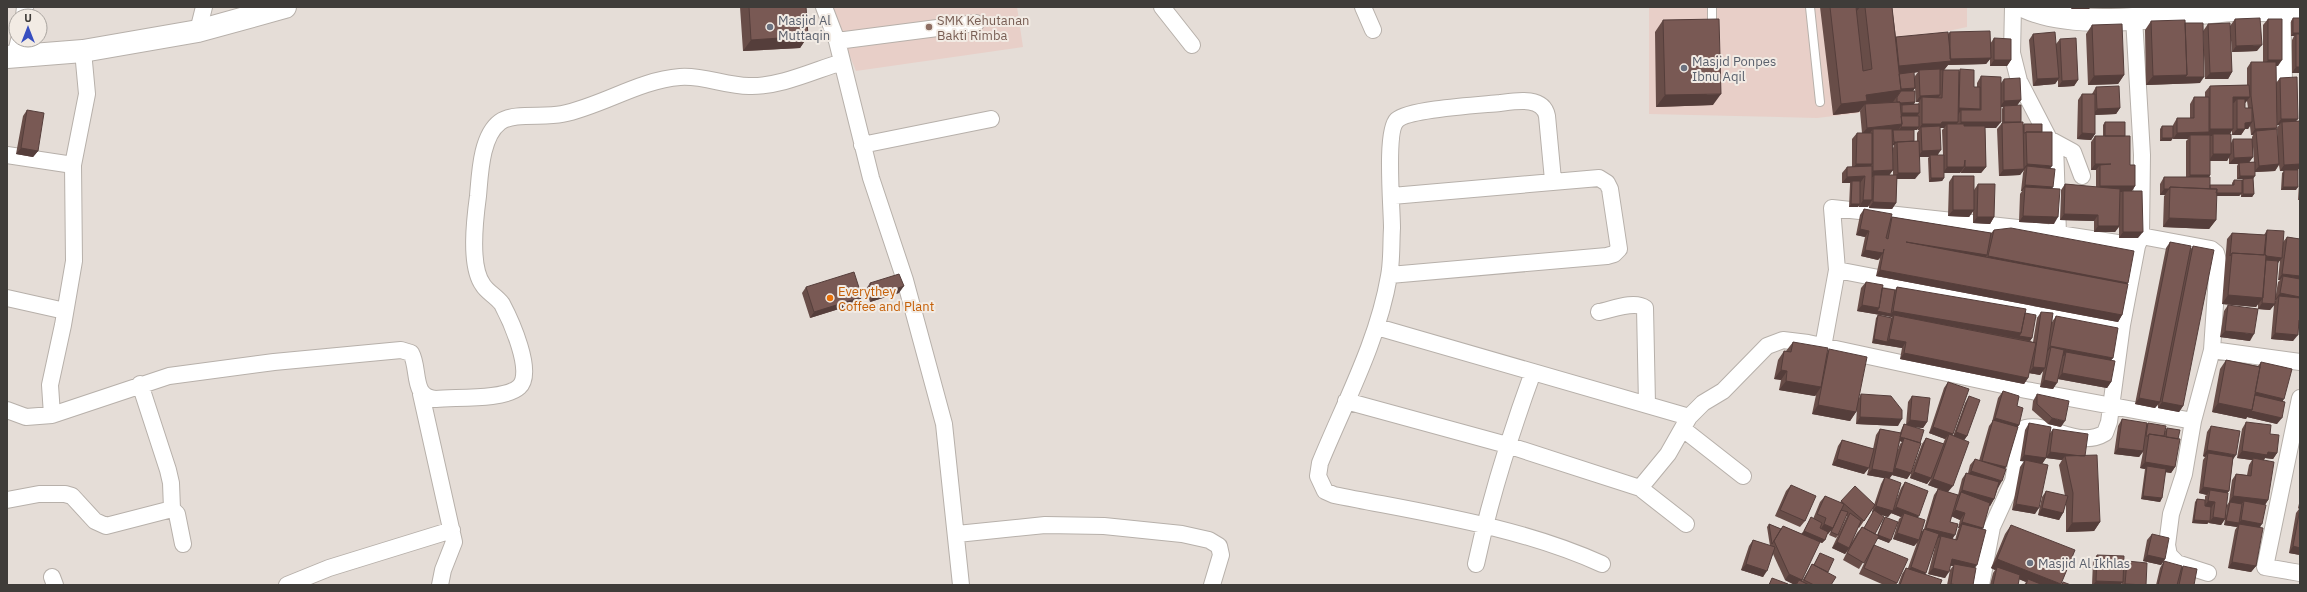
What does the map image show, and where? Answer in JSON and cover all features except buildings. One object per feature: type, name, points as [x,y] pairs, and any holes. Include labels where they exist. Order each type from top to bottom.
[{"type":"main road","points":[[14,52],[83,51],[198,31],[285,7]]},
{"type":"main road","points":[[2025,7],[2055,17],[2134,18],[2235,10],[2291,11]]},
{"type":"street","points":[[198,31],[204,7]]},
{"type":"street","points":[[824,7],[837,41],[862,145],[905,280],[944,424],[957,534],[961,585]]},
{"type":"street","points":[[1162,7],[1192,45]]},
{"type":"street","points":[[1363,7],[1374,30]]},
{"type":"street","points":[[2014,7],[2012,53],[2019,81],[2045,132],[2055,143],[2073,152],[2082,176]]},
{"type":"street","points":[[2284,80],[2291,11]]},
{"type":"street","points":[[1981,585],[1992,527],[2013,481],[2022,431],[2025,428],[2039,428],[2068,436],[2093,439],[2105,433],[2111,406],[2122,325],[2139,241],[2142,155],[2134,18]]},
{"type":"street","points":[[837,41],[976,23]]},
{"type":"street","points":[[52,415],[50,385],[74,261],[73,165],[87,94],[83,51]]},
{"type":"street","points":[[421,394],[436,399],[504,394],[519,388],[524,378],[523,360],[513,329],[497,297],[483,285],[475,254],[476,208],[484,157],[488,137],[500,122],[512,117],[554,116],[568,113],[652,83],[679,76],[739,85],[762,85],[842,62]]},
{"type":"street","points":[[1553,180],[1546,112],[1539,104],[1529,102],[1502,103],[1422,112],[1397,120],[1393,125],[1390,144],[1392,196],[1390,275],[1377,327],[1320,463],[1318,476],[1325,491],[1484,526],[1580,554],[1602,564]]},
{"type":"street","points":[[862,145],[991,119]]},
{"type":"street","points":[[2055,143],[2058,234]]},
{"type":"street","points":[[7,155],[73,165]]},
{"type":"street","points":[[1390,275],[1607,256],[1617,252],[1618,242],[1610,189],[1607,183],[1598,178],[1553,180],[1392,196]]},
{"type":"street","points":[[1823,347],[1837,270],[1832,208],[2058,234],[2200,246],[2211,249],[2216,253],[2218,260],[2212,350],[2193,421],[2184,474],[2171,514],[2167,545],[2169,555],[2177,563],[2208,574]]},
{"type":"street","points":[[1837,270],[2122,325]]},
{"type":"street","points":[[7,298],[65,312]]},
{"type":"street","points":[[1599,312],[1634,305],[1640,305],[1645,308],[1647,404]]},
{"type":"street","points":[[1377,327],[1647,404],[1686,423],[1743,476]]},
{"type":"street","points":[[1640,488],[1668,454],[1686,423],[1703,403],[1723,391],[1766,346],[1776,342],[1797,341],[2026,390],[2193,421]]},
{"type":"street","points":[[7,410],[26,417],[52,415],[140,384],[190,372],[401,350],[411,353],[414,358],[454,542],[443,570],[440,585]]},
{"type":"street","points":[[2212,350],[2300,362]]},
{"type":"street","points":[[1476,564],[1484,526],[1507,444],[1533,372]]},
{"type":"street","points":[[140,384],[168,470],[171,483],[172,509],[177,514],[183,544]]},
{"type":"street","points":[[2300,398],[2265,567],[2300,573]]},
{"type":"street","points":[[1346,401],[1507,444],[1640,488],[1686,524]]},
{"type":"street","points":[[7,500],[39,494],[65,494],[72,496],[95,521],[106,526],[172,509]]},
{"type":"street","points":[[957,534],[1045,525],[1104,526],[1182,534],[1209,540],[1219,546],[1221,555],[1212,585]]},
{"type":"street","points":[[287,585],[335,566],[452,530]]},
{"type":"lane","points":[[1712,7],[1712,38]]},
{"type":"lane","points":[[1810,7],[1820,102]]},
{"type":"shaded area","name":"SMK Kehutanan Bakti Rimba","points":[[830,7],[1017,7],[1023,47],[856,71]]},
{"type":"shaded area","points":[[1649,7],[1967,7],[1967,27],[1888,44],[1893,102],[1859,108],[1859,113],[1817,118],[1649,114]]},
{"type":"place","name":"Masjid Al Muttaqin","points":[[770,27]]},
{"type":"place","name":"SMK Kehutanan Bakti Rimba","points":[[929,27]]},
{"type":"place","name":"Masjid Ponpes Ibnu Aqil","points":[[1684,68]]},
{"type":"place","name":"Everythey Coffee and Plant","points":[[830,298]]},
{"type":"place","name":"Masjid Al Ikhlas","points":[[2030,563]]}]
